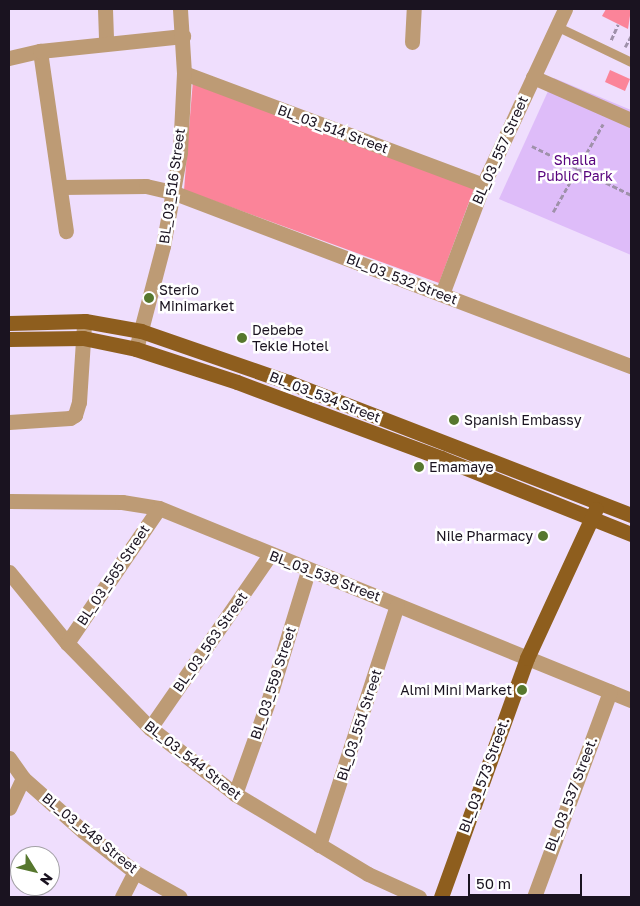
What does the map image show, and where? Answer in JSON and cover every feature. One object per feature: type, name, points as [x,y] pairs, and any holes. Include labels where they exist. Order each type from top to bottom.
[{"type":"main road","name":"BL_03_534 Street","points":[[9,323],[85,321],[142,331],[324,397],[631,515]]},
{"type":"main road","name":"BL_03_534 Street","points":[[9,340],[83,338],[136,349],[318,414],[631,534]]},
{"type":"main road","points":[[318,414],[324,397]]},
{"type":"main road","name":"BL_03_573 Street.","points":[[441,897],[527,658],[599,502]]},
{"type":"street","points":[[105,9],[106,43]]},
{"type":"street","name":"BL_03_516 Street","points":[[136,349],[163,246],[180,152],[184,73],[180,9]]},
{"type":"street","points":[[412,42],[414,9]]},
{"type":"street","name":"BL_03_557 Street","points":[[442,294],[483,185],[565,9]]},
{"type":"street","points":[[9,58],[40,51],[183,36]]},
{"type":"street","points":[[40,51],[62,187],[66,231]]},
{"type":"street","name":"BL_03_514 Street","points":[[184,73],[483,185]]},
{"type":"street","points":[[533,78],[631,120]]},
{"type":"street","name":"BL_03_532 Street","points":[[62,187],[146,186],[172,192],[631,366]]},
{"type":"street","points":[[9,422],[70,418],[75,415],[79,402],[85,321]]},
{"type":"street","name":"BL_03_538 Street","points":[[9,501],[122,502],[159,508],[308,571],[398,605],[631,700]]},
{"type":"street","name":"BL_03_565 Street","points":[[67,643],[159,508]]},
{"type":"street","name":"BL_03_563 Street","points":[[150,728],[270,555]]},
{"type":"street","name":"BL_03_559 Street","points":[[235,794],[268,702],[308,571]]},
{"type":"street","name":"BL_03_544 Street","points":[[9,572],[67,643],[150,728],[235,794],[368,874],[419,897]]},
{"type":"street","name":"BL_03_551 Street","points":[[319,845],[398,605]]},
{"type":"street","name":"BL_03_537 Street.","points":[[534,897],[610,692]]},
{"type":"street","name":"BL_03_548 Street","points":[[9,758],[24,778],[76,825],[135,872],[180,897]]},
{"type":"street","points":[[9,808],[24,778]]},
{"type":"street","points":[[122,897],[135,872]]},
{"type":"lane","points":[[556,26],[631,62]]},
{"type":"path","points":[[606,50],[618,24]]},
{"type":"path","points":[[553,212],[611,110]]},
{"type":"path","points":[[532,146],[578,166],[631,195]]},
{"type":"green space","name":"Shalla Public Park","points":[[554,78],[631,110],[631,255],[499,199]]},
{"type":"building","points":[[606,9],[631,9],[628,29],[602,16]]},
{"type":"building","points":[[610,70],[630,79],[625,91],[605,82]]},
{"type":"building","points":[[193,80],[475,186],[439,283],[184,190]]},
{"type":"place","name":"Sterio Minimarket","points":[[149,298]]},
{"type":"place","name":"Debebe Tekle Hotel","points":[[242,338]]},
{"type":"place","name":"Spanish Embassy","points":[[454,420]]},
{"type":"place","name":"Emamaye","points":[[419,467]]},
{"type":"place","name":"Nile Pharmacy","points":[[543,536]]},
{"type":"place","name":"Almi Mini Market","points":[[522,690]]}]
